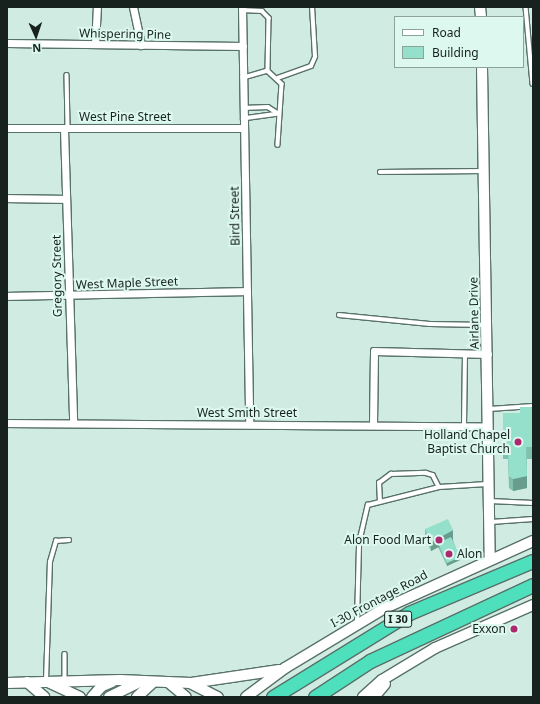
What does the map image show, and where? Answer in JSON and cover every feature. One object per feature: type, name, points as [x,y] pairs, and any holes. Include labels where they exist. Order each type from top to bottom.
[{"type":"highway","name":"I 30","points":[[273,697],[408,613],[533,560]]},
{"type":"highway","name":"I 30","points":[[315,697],[370,661],[533,584]]},
{"type":"main road","name":"Airlane Drive","points":[[482,68],[488,325],[487,426],[488,484],[491,522],[490,558]]},
{"type":"main road","name":"I-30 Frontage Road","points":[[246,697],[285,668],[357,624],[490,558],[533,541]]},
{"type":"main road","points":[[363,697],[387,678],[435,648],[533,605]]},
{"type":"main road","points":[[7,683],[120,680],[191,683],[253,676],[285,668]]},
{"type":"main road","points":[[374,697],[387,678]]},
{"type":"main road","points":[[92,697],[102,686],[120,680]]},
{"type":"main road","points":[[110,697],[142,681]]},
{"type":"main road","points":[[27,682],[44,697]]},
{"type":"main road","points":[[47,682],[80,697]]},
{"type":"main road","points":[[137,697],[153,682]]},
{"type":"main road","points":[[168,682],[186,697]]},
{"type":"main road","points":[[191,683],[218,697]]},
{"type":"street","points":[[95,44],[97,7]]},
{"type":"street","points":[[133,7],[140,45]]},
{"type":"street","name":"Bird Street","points":[[242,9],[249,424]]},
{"type":"street","name":"Whispering Pine","points":[[7,43],[243,46]]},
{"type":"street","name":"West Pine Street","points":[[7,128],[244,128]]},
{"type":"street","name":"Gregory Street","points":[[66,129],[67,296],[73,422]]},
{"type":"street","points":[[7,198],[66,199]]},
{"type":"street","name":"West Maple Street","points":[[7,296],[67,296],[247,291]]},
{"type":"street","points":[[373,424],[374,351],[488,354]]},
{"type":"street","name":"West Smith Street","points":[[7,423],[73,422],[487,426]]},
{"type":"lane","points":[[267,7],[268,71]]},
{"type":"lane","points":[[278,78],[310,66],[315,57],[312,7]]},
{"type":"lane","points":[[526,7],[533,84]]},
{"type":"lane","points":[[242,9],[266,13]]},
{"type":"lane","points":[[268,71],[278,78],[282,84],[278,145]]},
{"type":"lane","points":[[243,78],[268,71]]},
{"type":"lane","points":[[66,129],[67,75]]},
{"type":"lane","points":[[243,108],[268,107],[279,114]]},
{"type":"lane","points":[[244,119],[279,114]]},
{"type":"lane","points":[[380,172],[484,171]]},
{"type":"lane","points":[[339,315],[430,324],[488,325]]},
{"type":"lane","points":[[464,425],[465,354]]},
{"type":"lane","points":[[488,409],[533,406]]},
{"type":"lane","points":[[380,502],[378,483],[391,474],[426,473],[433,475],[439,487]]},
{"type":"lane","points":[[357,624],[359,543],[368,505],[439,487],[488,484]]},
{"type":"lane","points":[[489,501],[533,502]]},
{"type":"lane","points":[[491,522],[533,519]]},
{"type":"lane","points":[[47,682],[50,562],[56,542],[69,540]]},
{"type":"lane","points":[[65,654],[65,681]]},
{"type":"building","name":"Holland Chapel Baptist Church","points":[[520,407],[533,407],[533,447],[526,447],[527,476],[513,479],[509,476],[508,446],[503,446],[503,413],[520,413]]},
{"type":"building","points":[[448,519],[453,530],[431,542],[425,529]]},
{"type":"building","name":"Alon","points":[[451,537],[460,557],[447,563],[438,543]]},
{"type":"place","name":"Holland Chapel Baptist Church","points":[[518,442]]},
{"type":"place","name":"Alon Food Mart","points":[[439,540]]},
{"type":"place","name":"Alon","points":[[449,554]]},
{"type":"place","name":"Exxon","points":[[514,629]]}]
